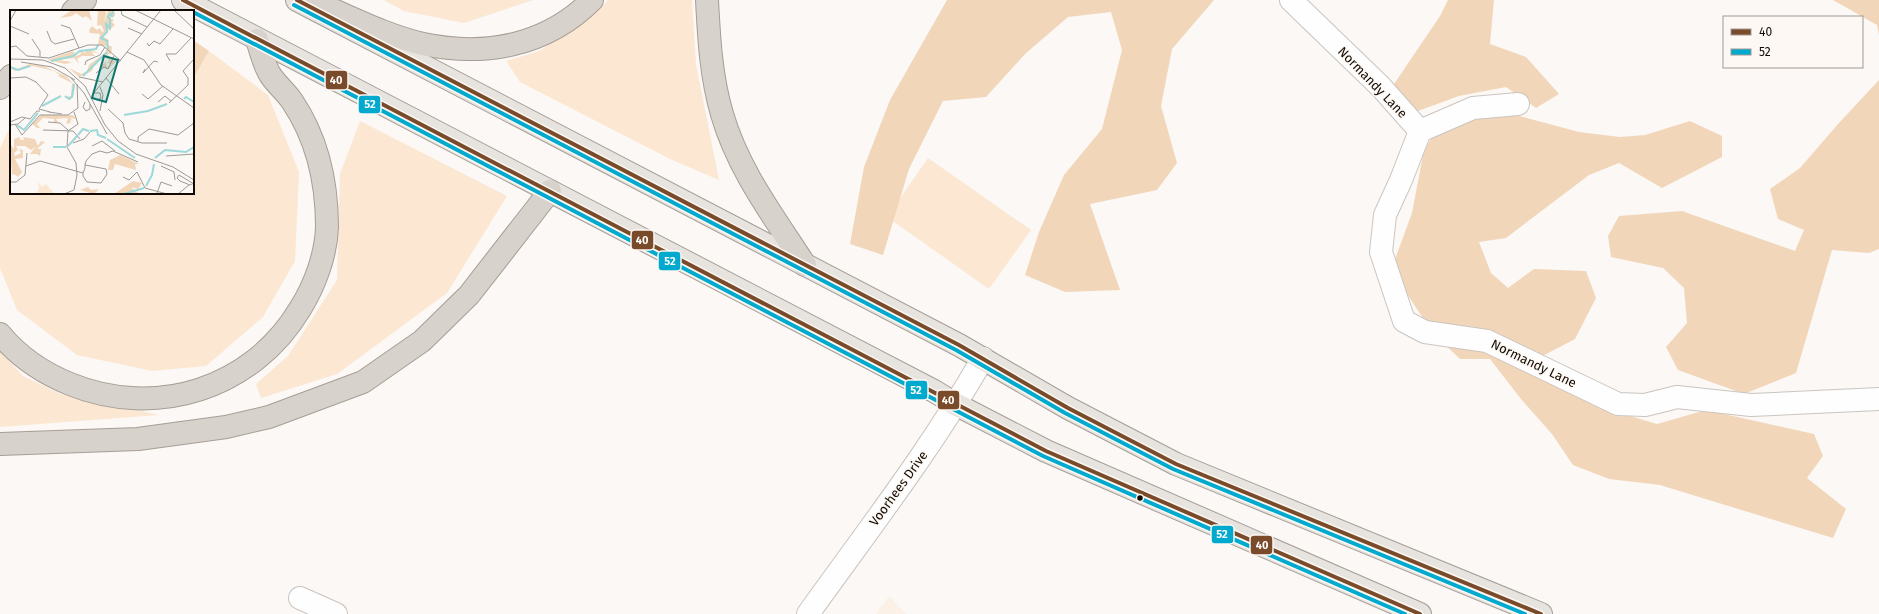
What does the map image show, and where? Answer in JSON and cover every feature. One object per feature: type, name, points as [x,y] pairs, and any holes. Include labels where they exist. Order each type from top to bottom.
[{"type":"highway","points":[[74,10],[84,0]]},
{"type":"highway","points":[[310,0],[424,44],[484,50],[514,45],[542,36],[565,22],[592,0]]},
{"type":"highway","points":[[707,0],[714,80],[722,115],[736,152],[753,187],[805,265]]},
{"type":"highway","points":[[0,334],[8,344],[31,363],[56,379],[85,390],[114,397],[142,400],[171,397],[199,390],[223,380],[249,365],[270,347],[290,325],[307,297],[320,265],[327,228],[326,194],[320,162],[308,129],[292,101],[270,76],[257,40]]},
{"type":"highway","points":[[0,68],[10,60]]},
{"type":"highway","points":[[0,88],[10,77]]},
{"type":"highway","points":[[0,444],[138,439],[226,427],[269,417],[363,382],[422,341],[469,295],[550,190]]},
{"type":"main road","points":[[183,0],[257,40],[550,190],[934,391],[956,405],[1046,451],[1420,614]]},
{"type":"main road","points":[[297,0],[983,358],[1068,408],[1176,464],[1541,614]]},
{"type":"street","name":"Normandy Lane","points":[[1291,0],[1381,87],[1420,131],[1401,180],[1385,215],[1381,252],[1404,321],[1424,332],[1487,341],[1618,404],[1645,405],[1677,397],[1751,405],[1879,399]]},
{"type":"street","points":[[1420,131],[1473,108],[1518,104]]},
{"type":"street","name":"Voorhees Drive","points":[[808,614],[956,405],[983,358]]},
{"type":"street","points":[[300,598],[336,614]]},
{"type":"shaded area","points":[[384,0],[533,0],[464,23],[404,11]]},
{"type":"shaded area","points":[[608,0],[692,0],[696,64],[719,180],[670,159],[520,82],[506,61],[539,51],[600,9]]},
{"type":"shaded area","points":[[947,0],[1214,0],[1172,49],[1161,106],[1177,163],[1157,190],[1090,204],[1120,290],[1065,292],[1025,275],[1039,232],[1064,175],[1102,129],[1122,50],[1111,12],[1068,17],[1025,54],[986,97],[943,101],[909,169],[883,255],[850,244],[864,167],[890,100]]},
{"type":"shaded area","points":[[1448,0],[1494,0],[1490,44],[1526,57],[1559,94],[1536,108],[1506,87],[1459,96],[1407,115],[1388,93],[1440,16]]},
{"type":"shaded area","points":[[1833,0],[1879,0],[1879,35],[1877,25]]},
{"type":"shaded area","points":[[194,41],[209,51],[194,77]]},
{"type":"shaded area","points":[[209,51],[268,95],[299,172],[295,261],[263,317],[206,366],[152,371],[77,355],[17,310],[0,268],[0,148],[10,127],[10,194],[194,194],[194,77]]},
{"type":"shaded area","points":[[1879,80],[1879,249],[1869,253],[1832,250],[1796,373],[1744,394],[1678,370],[1666,347],[1687,323],[1684,288],[1663,268],[1611,257],[1608,236],[1619,216],[1682,211],[1795,251],[1804,230],[1778,219],[1770,189],[1800,168]]},
{"type":"shaded area","points":[[1448,113],[1519,116],[1579,132],[1620,137],[1645,135],[1690,121],[1722,136],[1722,157],[1662,188],[1619,163],[1589,175],[1506,238],[1479,242],[1491,273],[1508,288],[1534,269],[1586,271],[1596,298],[1575,339],[1533,361],[1593,405],[1657,424],[1706,410],[1814,434],[1823,456],[1807,478],[1846,509],[1833,538],[1660,485],[1609,479],[1573,465],[1552,434],[1521,399],[1490,359],[1460,359],[1433,333],[1391,270],[1412,213],[1424,150]]},
{"type":"shaded area","points":[[360,121],[507,196],[447,293],[337,374],[261,398],[256,384],[288,356],[337,280],[340,174]]},
{"type":"shaded area","points":[[928,158],[1031,230],[989,289],[887,217]]},
{"type":"shaded area","points":[[0,351],[23,376],[61,394],[159,415],[0,427]]},
{"type":"shaded area","points":[[889,596],[906,614],[876,614]]},
{"type":"transit line","name":"40","points":[[183,0],[1046,451],[1420,614]]},
{"type":"transit line","name":"40","points":[[297,0],[959,345],[1068,408],[1176,464],[1541,614]]},
{"type":"transit line","name":"52","points":[[294,5],[956,350],[1065,413],[1173,469],[1525,614]]},
{"type":"transit line","name":"52","points":[[194,13],[1043,456],[1405,614]]}]
